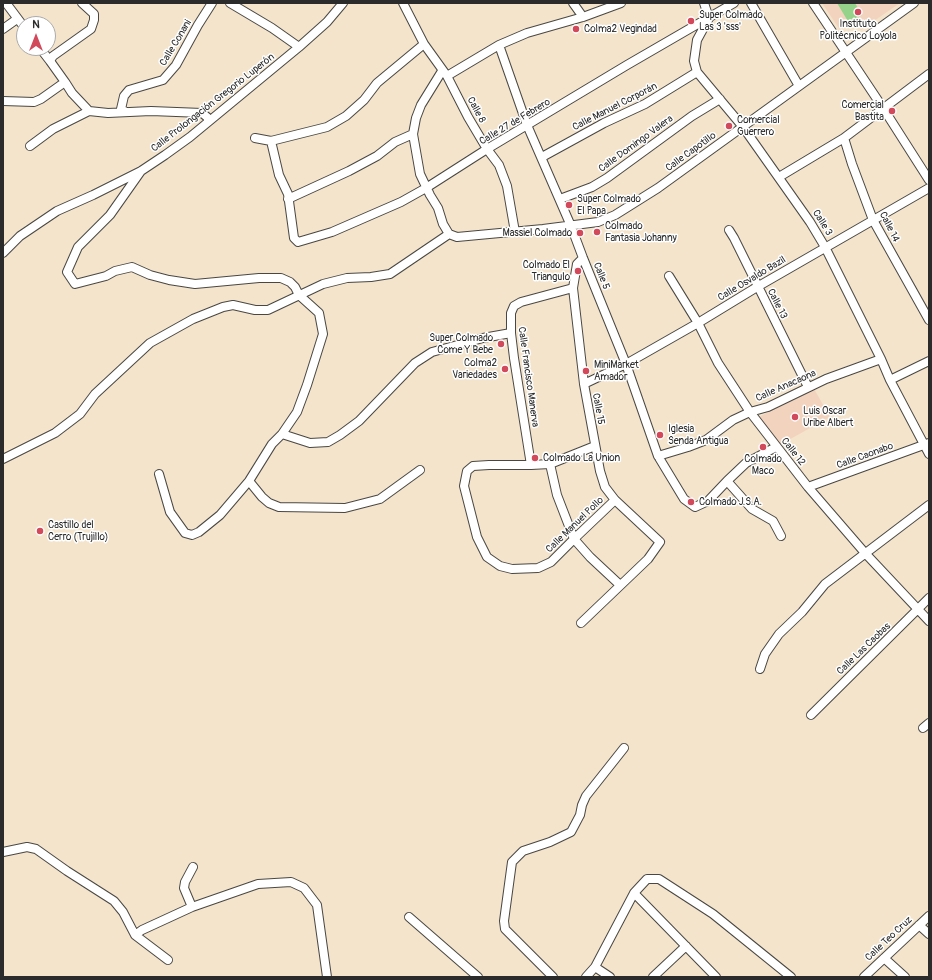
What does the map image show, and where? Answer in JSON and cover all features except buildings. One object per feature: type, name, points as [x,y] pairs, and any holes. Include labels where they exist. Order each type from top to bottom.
[{"type":"street","points":[[6,3],[16,18]]},
{"type":"street","points":[[50,61],[53,56],[91,29],[94,14],[82,3]]},
{"type":"street","name":"Calle Conani","points":[[126,112],[121,109],[124,96],[130,90],[163,80],[176,65],[212,3]]},
{"type":"street","points":[[230,3],[272,28],[299,47]]},
{"type":"street","name":"Calle Prolongación Gregorio Luperón","points":[[3,253],[20,236],[57,210],[93,195],[141,171],[165,155],[299,47],[327,22],[343,3]]},
{"type":"street","name":"Calle 8","points":[[403,3],[424,44],[445,73],[468,117],[499,165],[507,186],[514,232]]},
{"type":"street","points":[[573,3],[583,17]]},
{"type":"street","points":[[3,459],[55,433],[80,414],[95,394],[150,343],[193,319],[223,307],[233,306],[255,310],[268,310],[322,284],[347,278],[371,277],[390,274],[450,234],[420,174],[412,134],[416,118],[422,105],[445,73],[499,45],[528,33],[583,17],[621,3]]},
{"type":"street","points":[[697,72],[694,61],[697,40],[709,18],[704,3]]},
{"type":"street","name":"Calle 27 de Febrero","points":[[288,199],[292,231],[294,238],[298,242],[332,232],[401,202],[627,64],[734,3]]},
{"type":"street","points":[[751,3],[799,86]]},
{"type":"street","points":[[813,3],[929,180]]},
{"type":"street","name":"Calle Capotillo","points":[[450,234],[457,237],[572,226],[598,222],[615,215],[658,188],[914,3]]},
{"type":"street","points":[[3,29],[16,20]]},
{"type":"street","points":[[255,138],[271,141],[327,127],[346,116],[364,100],[377,83],[424,44]]},
{"type":"street","name":"Calle 5","points":[[499,45],[528,125],[572,226],[582,258],[626,364],[658,456],[684,499],[695,507],[708,501],[727,481]]},
{"type":"street","points":[[46,56],[72,93],[89,111]]},
{"type":"street","name":"Calle 3","points":[[697,72],[743,127],[810,222],[825,247],[890,380],[927,444],[929,454]]},
{"type":"street","name":"Calle Manuel Corporán","points":[[542,157],[604,122],[645,104],[697,72]]},
{"type":"street","points":[[778,177],[844,138],[929,74]]},
{"type":"street","points":[[3,101],[34,102],[41,99],[65,82]]},
{"type":"street","name":"Calle Domingo Valera","points":[[560,198],[592,187],[607,178],[692,116],[720,99]]},
{"type":"street","points":[[30,146],[53,129],[89,111],[108,114],[151,110],[202,113],[209,121]]},
{"type":"street","points":[[271,141],[280,175],[288,194],[288,199],[349,171],[377,156],[395,142],[412,134]]},
{"type":"street","name":"Calle 14","points":[[844,138],[873,220],[929,320]]},
{"type":"street","points":[[141,171],[110,215],[78,248],[67,272],[75,284],[132,267],[150,275],[195,284],[259,278],[281,278],[290,282],[295,287],[299,295],[319,313],[322,334],[308,386],[298,412],[282,434],[272,444],[249,481],[220,515],[199,532],[192,535],[186,533],[170,512],[158,474]]},
{"type":"street","name":"Calle Osvaldo Bazil","points":[[584,384],[626,364],[825,247],[929,188]]},
{"type":"street","name":"Calle 13","points":[[729,230],[808,387]]},
{"type":"street","name":"Calle 15","points":[[582,258],[577,264],[573,288],[584,384],[600,471],[605,487],[615,500],[660,542],[648,559],[620,585]]},
{"type":"street","name":"Calle 12","points":[[669,276],[698,323],[718,363],[750,412],[776,447],[808,487],[865,553],[929,621]]},
{"type":"street","name":"Calle Francisco Manerva","points":[[531,465],[514,358],[511,333],[511,313],[514,306],[521,302],[573,288]]},
{"type":"street","points":[[282,434],[310,442],[328,442],[340,436],[359,421],[415,363],[432,352],[483,338],[511,333]]},
{"type":"street","name":"Calle Anacaona","points":[[658,456],[706,440],[733,420],[750,412],[768,407],[808,387],[881,359]]},
{"type":"street","points":[[890,380],[929,361]]},
{"type":"street","name":"Calle Caonabo","points":[[808,487],[927,444]]},
{"type":"street","name":"Calle Manuel Pollo","points":[[595,446],[550,464],[473,466],[467,471],[464,486],[477,537],[487,558],[500,566],[512,569],[538,568],[551,562],[615,500]]},
{"type":"street","points":[[776,447],[746,463],[727,481],[752,509],[773,521],[782,536]]},
{"type":"street","points":[[550,464],[557,495],[574,539],[590,557],[620,585],[581,623]]},
{"type":"street","points":[[249,481],[269,503],[279,507],[345,508],[380,499],[420,470]]},
{"type":"street","points":[[760,669],[765,654],[779,634],[802,612],[826,584],[929,506]]},
{"type":"street","name":"Calle Las Caobas","points":[[811,714],[929,598]]},
{"type":"street","points":[[553,977],[506,930],[504,921],[512,862],[523,851],[550,842],[571,832],[580,815],[586,796],[624,748]]},
{"type":"street","points":[[3,852],[27,847],[36,849],[114,901],[123,912],[135,935],[168,960]]},
{"type":"street","points":[[192,907],[184,888],[185,882],[193,867]]},
{"type":"street","points":[[586,977],[595,967],[634,893],[647,879],[659,879],[713,914],[791,977]]},
{"type":"street","points":[[135,935],[142,930],[192,907],[258,884],[291,882],[304,888],[317,905],[327,977]]},
{"type":"street","points":[[634,893],[716,977]]},
{"type":"street","name":"Calle Teo Cruz","points":[[864,977],[929,916]]},
{"type":"street","points":[[409,917],[478,977]]},
{"type":"street","points":[[919,925],[929,934]]},
{"type":"street","points":[[653,977],[686,946]]},
{"type":"street","points":[[884,958],[905,977]]},
{"type":"street","points":[[595,967],[610,977]]},
{"type":"shaded area","name":"Instituto Politécnico Loyola","points":[[822,3],[900,3],[861,30],[855,21],[840,30]]},
{"type":"shaded area","name":"Luis Oscar Uribe Albert","points":[[813,387],[830,417],[776,447],[759,417]]},
{"type":"green space","points":[[837,3],[855,3],[862,15],[849,23]]},
{"type":"place","name":"Instituto Politécnico Loyola","points":[[858,12]]},
{"type":"place","name":"Super Colmado Las 3 'sss'","points":[[691,21]]},
{"type":"place","name":"Colma2 Vegindad","points":[[576,29]]},
{"type":"place","name":"Comercial Bastita","points":[[892,111]]},
{"type":"place","name":"Comercial Guerrero","points":[[729,126]]},
{"type":"place","name":"Super Colmado El Papa","points":[[569,205]]},
{"type":"place","name":"Colmado Fantasia Johanny","points":[[597,232]]},
{"type":"place","name":"Massiel Colmado","points":[[580,233]]},
{"type":"place","name":"Colmado El Triangulo","points":[[578,271]]},
{"type":"place","name":"Super Colmado Come Y Bebe","points":[[501,344]]},
{"type":"place","name":"Colma2 Variedades","points":[[505,369]]},
{"type":"place","name":"MiniMarket Amador","points":[[586,371]]},
{"type":"place","name":"Luis Oscar Uribe Albert","points":[[795,417]]},
{"type":"place","name":"Iglesia Senda Antigua","points":[[660,435]]},
{"type":"place","name":"Colmado Maco","points":[[763,447]]},
{"type":"place","name":"Colmado La Union","points":[[535,458]]},
{"type":"place","name":"Colmado J.S.A.","points":[[691,502]]},
{"type":"place","name":"Castillo del Cerro (Trujillo)","points":[[40,531]]}]
